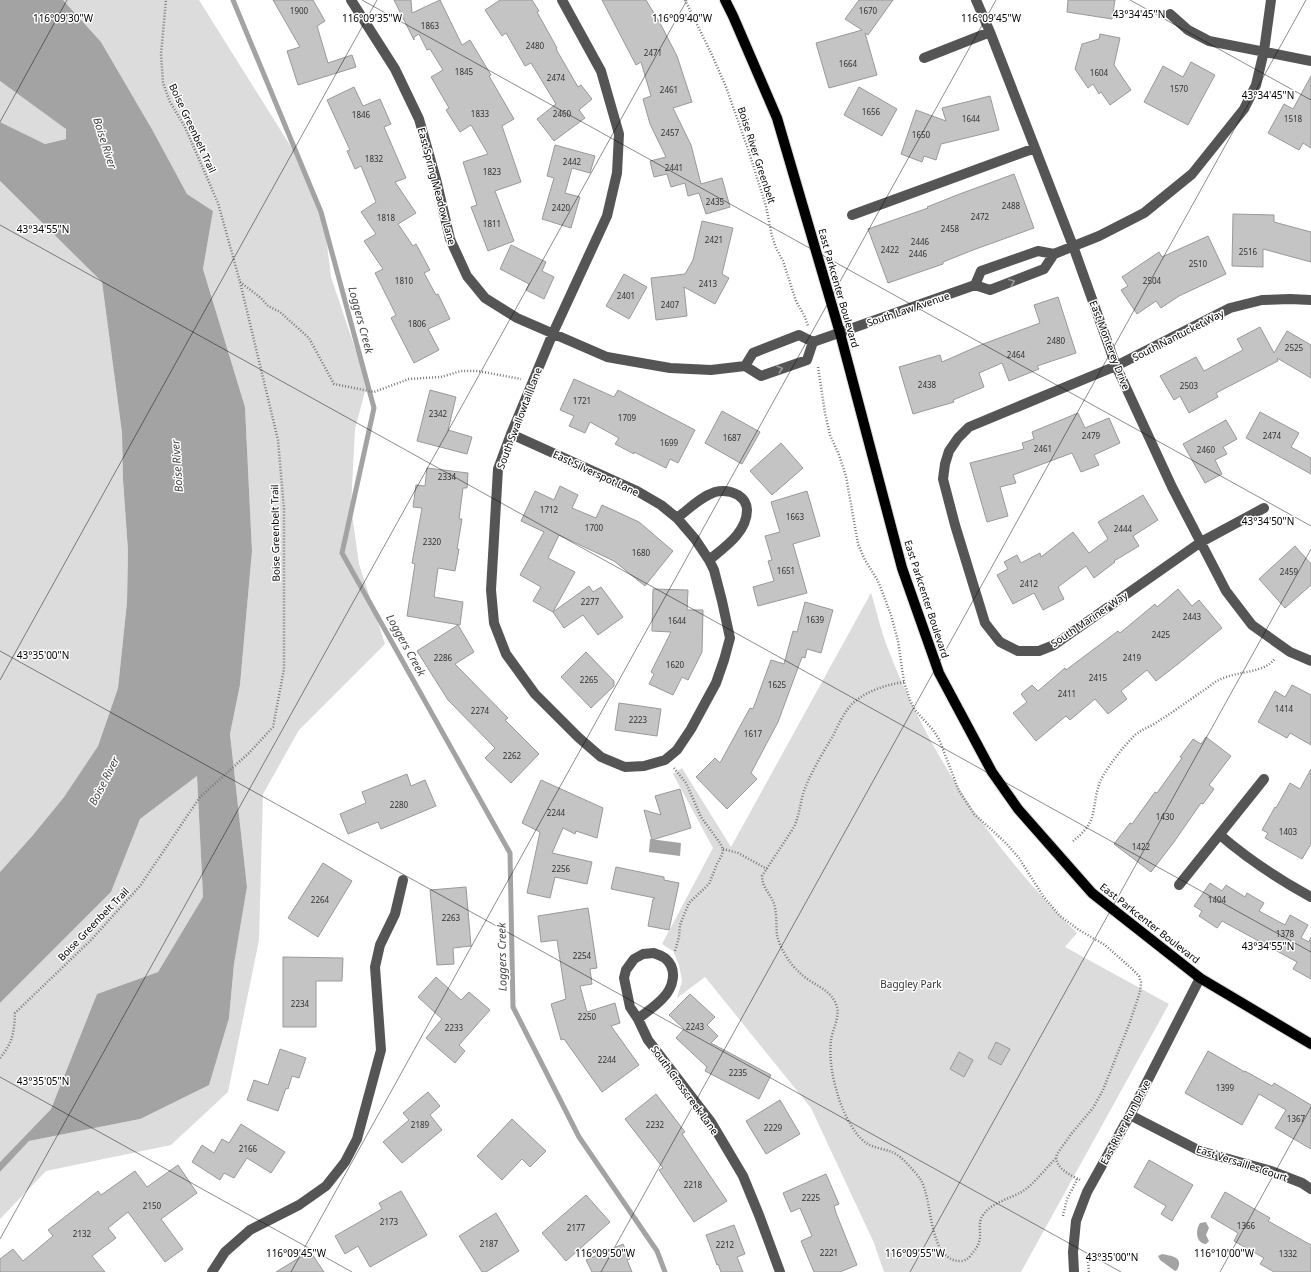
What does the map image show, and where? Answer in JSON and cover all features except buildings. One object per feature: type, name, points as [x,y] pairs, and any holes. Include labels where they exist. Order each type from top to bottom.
[{"type":"main road","name":"East Parkcenter Boulevard","points":[[724,0],[733,16],[777,118],[840,333],[902,568],[939,673],[992,772],[1018,809],[1092,893],[1200,978],[1311,1044]]},
{"type":"street","name":"East Spring Meadow Lane","points":[[351,0],[395,69],[419,119],[436,179],[450,239],[467,276],[485,298],[516,318],[607,357],[670,368],[711,370],[745,366]]},
{"type":"street","name":"South Swallowtail Lane","points":[[562,0],[601,71],[619,134],[616,173],[607,216],[553,334],[498,469],[491,590],[494,623],[506,654],[535,694],[601,756],[625,767],[644,766],[665,760]]},
{"type":"street","name":"East Monterey Drive","points":[[976,0],[990,32],[1073,246],[1116,366],[1172,487],[1226,591],[1252,625],[1290,652],[1311,660]]},
{"type":"street","points":[[1054,254],[1044,269],[990,290],[975,285],[981,271],[1038,251],[1054,254],[1099,236],[1144,213],[1192,174],[1244,109],[1256,85],[1264,51],[1271,0]]},
{"type":"street","points":[[1170,14],[1188,30],[1209,41],[1311,61]]},
{"type":"street","points":[[924,58],[990,32]]},
{"type":"street","points":[[852,215],[1035,148]]},
{"type":"street","name":"South Law Avenue","points":[[840,333],[975,285]]},
{"type":"street","name":"South Nantucket Way","points":[[949,451],[958,438],[969,427],[1116,366],[1230,308],[1262,300],[1311,300]]},
{"type":"street","points":[[813,342],[806,360],[761,376],[745,366],[753,353],[799,335],[813,342],[840,333]]},
{"type":"street","name":"East Silverspot Lane","points":[[511,434],[637,491],[661,506],[677,518],[695,540],[714,570],[730,638],[716,683],[691,730],[677,750],[665,760]]},
{"type":"street","name":"South Mariner Way","points":[[949,451],[943,479],[955,525],[985,623],[1000,642],[1018,651],[1039,651],[1054,645],[1201,542],[1264,508]]},
{"type":"street","points":[[677,518],[702,498],[716,492],[731,491],[742,498],[747,506],[747,519],[740,532],[709,560]]},
{"type":"street","points":[[1179,886],[1264,779]]},
{"type":"street","points":[[1220,835],[1249,859],[1287,884],[1311,897]]},
{"type":"street","points":[[212,1272],[225,1252],[250,1230],[298,1205],[326,1186],[345,1162],[357,1139],[381,1050],[375,966],[380,944],[395,914],[403,880]]},
{"type":"street","name":"South Crosscreek Lane","points":[[667,960],[654,953],[643,954],[634,959],[626,970],[624,978],[630,1007],[638,1019],[648,1040],[711,1122],[743,1176],[780,1272]]},
{"type":"street","points":[[638,1019],[663,998],[672,986],[672,966],[667,960]]},
{"type":"street","name":"East River Run Drive","points":[[1074,1272],[1073,1252],[1076,1221],[1087,1192],[1130,1116],[1200,978]]},
{"type":"street","name":"East Versailles Court","points":[[1130,1116],[1200,1151],[1272,1171],[1302,1183],[1311,1189]]},
{"type":"path","name":"Boise Greenbelt Trail","points":[[0,1058],[9,1047],[14,1032],[15,1013],[91,940],[140,886],[200,797],[249,754],[273,727],[284,669],[284,509],[278,440],[240,282],[218,203],[186,128],[170,102],[163,83],[161,54],[166,0]]},
{"type":"path","name":"Boise River Greenbelt","points":[[685,0],[726,87],[766,206],[776,248],[785,265],[796,301],[805,317]]},
{"type":"path","points":[[240,282],[261,298],[268,306],[280,312],[310,338],[334,384],[374,392],[409,379],[440,377],[461,371],[478,371],[521,379]]},
{"type":"path","points":[[1074,841],[1080,836],[1092,817],[1098,788],[1103,777],[1136,734],[1210,686],[1216,680],[1229,675],[1269,666],[1275,658]]},
{"type":"path","points":[[904,682],[878,688],[860,698],[849,708],[807,784],[798,818],[794,827],[762,876],[762,883],[775,906],[779,943],[784,952],[797,971],[806,979],[830,994],[836,1004],[838,1012],[831,1040],[833,1079],[840,1103],[849,1122],[860,1138],[873,1146],[901,1157],[921,1180],[936,1242],[944,1255],[957,1261],[968,1259],[980,1241],[981,1217],[987,1210],[1024,1191],[1038,1178],[1056,1158],[1057,1154],[1072,1133],[1093,1108],[1103,1090],[1130,1022],[1140,992],[1141,982],[1139,976]]},
{"type":"path","points":[[665,760],[676,770],[686,783],[701,817],[723,849],[722,855],[709,884],[689,903],[680,925],[679,938],[674,953],[667,960]]},
{"type":"path","points":[[723,849],[738,853],[767,869]]},
{"type":"path","points":[[1056,1158],[1056,1163],[1076,1177]]},
{"type":"green space","points":[[63,0],[199,0],[303,166],[324,220],[331,277],[367,384],[355,429],[351,507],[359,564],[385,644],[299,730],[263,794],[259,940],[228,1092],[171,1145],[46,1171],[0,1219],[0,1172],[29,1141],[140,1119],[229,1018],[234,964],[247,887],[230,734],[240,685],[252,551],[245,407],[203,269],[213,211],[187,194],[153,131],[101,42]]},
{"type":"green space","points":[[0,81],[67,129],[66,139],[45,144],[0,122]]},
{"type":"green space","points":[[0,181],[102,282],[122,433],[123,480],[128,551],[127,602],[118,688],[98,746],[64,797],[0,872]]},
{"type":"green space","name":"Baggley Park","points":[[871,593],[888,649],[923,727],[967,801],[992,836],[1047,902],[1077,933],[1065,947],[1169,1004],[1021,1272],[884,1272],[874,1243],[811,1108],[705,977],[677,998],[682,981],[679,965],[673,951],[662,944],[713,848],[673,774],[682,768],[731,847]]},
{"type":"green space","points":[[197,776],[203,897],[158,972],[97,994],[51,1109],[0,1162],[0,1003],[111,892],[140,819]]},
{"type":"water","name":"Boise River","points":[[0,0],[63,0],[101,42],[153,131],[187,194],[213,211],[203,269],[245,407],[252,551],[240,685],[230,734],[247,887],[234,964],[229,1018],[209,1085],[140,1119],[29,1141],[0,1172],[0,1162],[51,1109],[97,994],[158,972],[203,897],[197,776],[140,819],[111,892],[0,1003],[0,872],[64,797],[98,746],[118,688],[127,602],[128,551],[123,480],[122,433],[102,282],[0,181],[0,122],[45,144],[66,139],[66,129],[0,81]]},
{"type":"water","points":[[650,839],[681,843],[680,856],[649,852]]},
{"type":"water","points":[[1206,1222],[1209,1228],[1206,1235],[1209,1241],[1206,1244],[1200,1242],[1198,1239],[1197,1229],[1200,1223]]},
{"type":"water","points":[[1162,1254],[1178,1260],[1179,1266],[1177,1270],[1175,1271],[1160,1260],[1158,1256]]},
{"type":"waterway","name":"Loggers Creek","points":[[233,0],[321,212],[374,408],[342,553],[510,853],[513,1007],[579,1137],[657,1251],[665,1272]]}]
